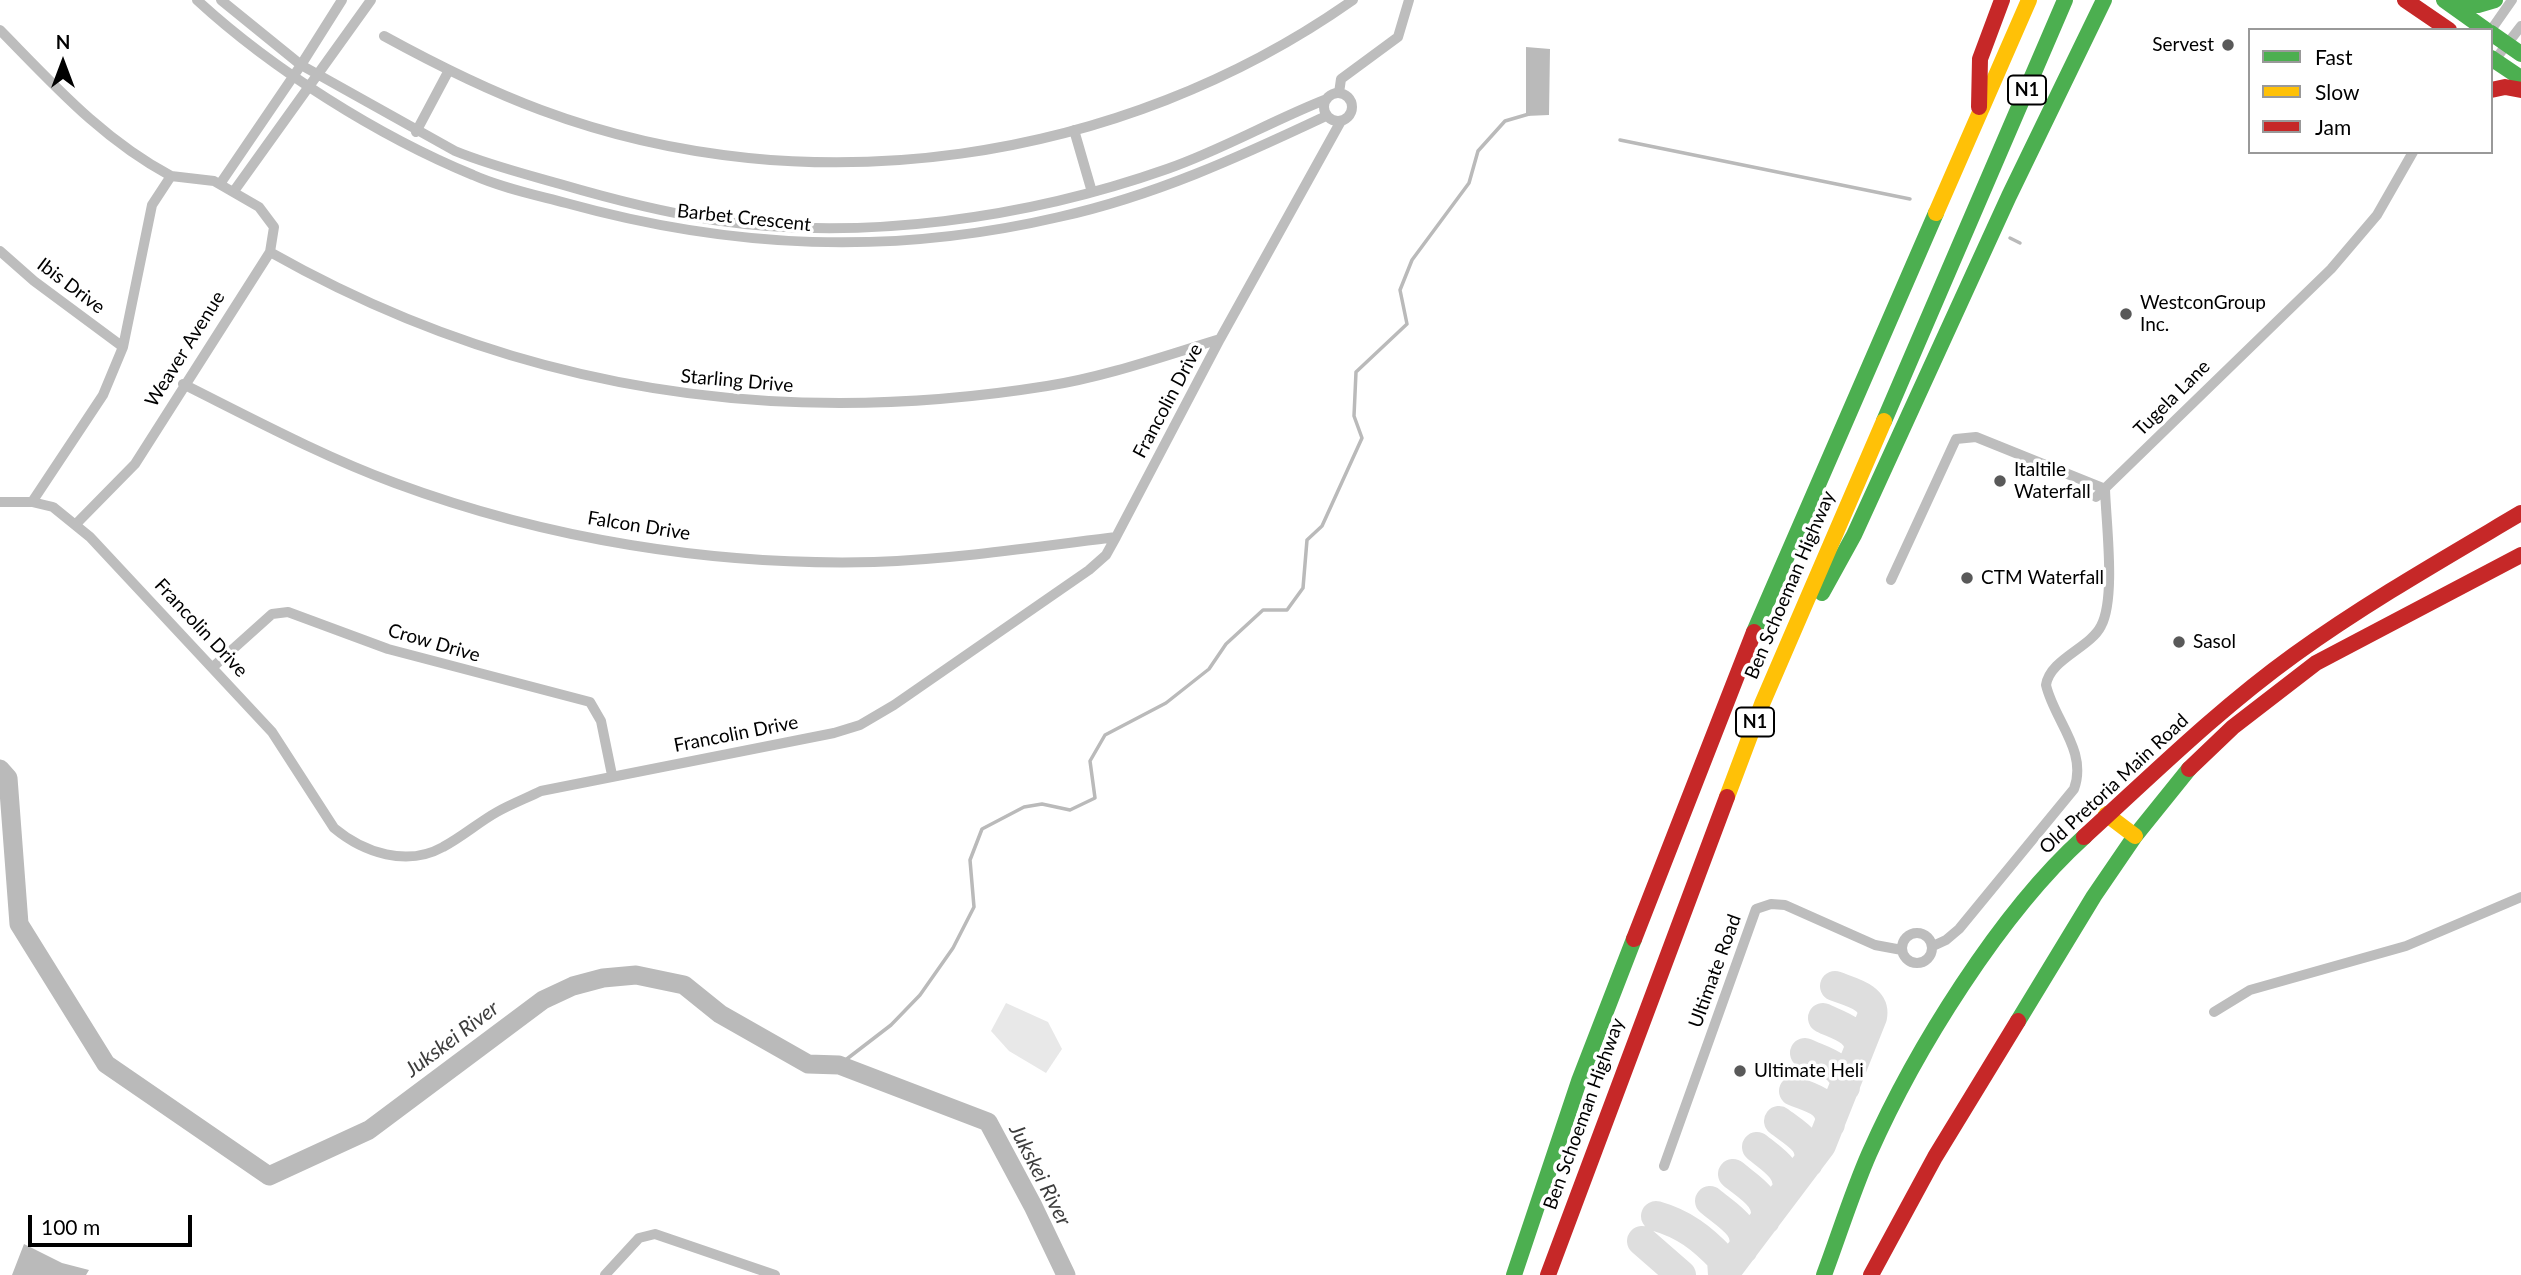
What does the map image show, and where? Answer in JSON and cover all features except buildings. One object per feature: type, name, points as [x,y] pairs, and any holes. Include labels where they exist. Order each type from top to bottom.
[{"type":"main road","points":[[1980,112],[1980,59],[2002,0]]},
{"type":"main road","name":"Ben Schoeman Highway","points":[[1514,1275],[1579,1081],[1736,673],[2029,0]]},
{"type":"main road","name":"Ben Schoeman Highway","points":[[1548,1275],[1762,704],[2066,0]]},
{"type":"main road","points":[[1762,704],[1854,535],[2098,0]]},
{"type":"main road","points":[[2064,78],[2104,0]]},
{"type":"main road","points":[[2397,0],[2432,28]]},
{"type":"main road","points":[[2405,0],[2446,28]]},
{"type":"main road","points":[[2445,1],[2478,5],[2495,0]]},
{"type":"main road","points":[[2445,1],[2485,28]]},
{"type":"main road","points":[[2493,34],[2514,49]]},
{"type":"main road","points":[[2493,62],[2521,78]]},
{"type":"main road","points":[[2493,90],[2505,87],[2521,90]]},
{"type":"main road","name":"Old Pretoria Main Road","points":[[1824,1275],[1869,1154],[1926,1045],[2008,919],[2106,814],[2294,655],[2435,563],[2521,513]]},
{"type":"main road","name":"Old Pretoria Main Road","points":[[1871,1275],[1942,1146],[2031,998],[2135,836],[2185,773],[2233,727],[2276,692],[2358,639],[2521,555]]},
{"type":"main road","points":[[2106,814],[2135,836]]},
{"type":"street","name":"Barbet Crescent","points":[[197,0],[308,88],[473,176],[622,219],[772,242],[894,242],[970,235],[1062,217],[1199,175],[1326,116]]},
{"type":"street","name":"Barbet Crescent","points":[[221,0],[302,65],[416,132],[481,161],[625,202],[716,220],[776,225],[894,225],[982,217],[1092,192],[1203,156],[1326,99]]},
{"type":"street","points":[[220,184],[302,65],[342,0]]},
{"type":"street","points":[[234,191],[371,0]]},
{"type":"street","points":[[384,36],[449,70],[543,111],[605,130],[670,145],[776,159],[865,163],[988,150],[1126,116],[1254,62],[1353,0]]},
{"type":"street","points":[[1339,93],[1341,79],[1398,37],[1409,0]]},
{"type":"street","points":[[2491,28],[2512,0]]},
{"type":"street","points":[[2493,60],[2514,49],[2521,26]]},
{"type":"street","points":[[0,30],[65,99],[110,139],[171,176],[198,177],[220,184],[266,213],[274,227],[270,252]]},
{"type":"street","points":[[416,132],[449,70]]},
{"type":"street","points":[[1339,93],[1347,97],[1352,104],[1351,114],[1341,121],[1334,121],[1326,116],[1323,107],[1326,99],[1339,93]]},
{"type":"street","name":"Francolin Drive","points":[[0,502],[32,502],[57,509],[76,524],[214,666],[272,732],[334,828],[360,847],[374,852],[400,856],[423,855],[441,849],[497,812],[541,791],[834,733],[860,725],[894,705],[1089,570],[1106,555],[1220,339],[1341,121]]},
{"type":"street","points":[[1073,130],[1092,192]]},
{"type":"street","name":"Tugela Lane","points":[[2096,497],[2331,269],[2377,215],[2412,154]]},
{"type":"street","name":"Tugela Lane","points":[[2407,165],[2418,154]]},
{"type":"street","points":[[473,176],[481,161]]},
{"type":"street","points":[[32,502],[103,395],[123,347],[152,205],[171,176]]},
{"type":"street","points":[[1058,201],[1062,217]]},
{"type":"street","points":[[622,219],[625,202]]},
{"type":"street","points":[[772,242],[776,225]]},
{"type":"street","points":[[894,225],[894,242]]},
{"type":"street","name":"Ibis Drive","points":[[0,251],[34,281],[123,347]]},
{"type":"street","name":"Starling Drive","points":[[270,252],[323,282],[442,333],[510,357],[653,390],[753,401],[889,403],[961,398],[1049,386],[1220,339]]},
{"type":"street","name":"Weaver Avenue","points":[[76,524],[135,464],[183,384],[270,252]]},
{"type":"street","name":"Falcon Drive","points":[[183,384],[307,446],[442,500],[562,532],[658,550],[809,561],[871,562],[936,558],[1116,537]]},
{"type":"street","points":[[1891,580],[1956,439],[1961,436],[1976,437],[2105,489],[2109,594],[2105,618],[2096,635],[2053,671],[2046,685],[2076,755],[2078,778],[2074,789],[1959,929],[1933,946]]},
{"type":"street","name":"Crow Drive","points":[[214,666],[271,614],[288,612],[388,649],[590,702],[601,721],[612,775]]},
{"type":"street","points":[[2214,1012],[2250,990],[2406,946],[2521,897]]},
{"type":"street","name":"Ultimate Road","points":[[1664,1166],[1756,909],[1771,904],[1785,905],[1875,945],[1902,950]]},
{"type":"street","points":[[1916,933],[1925,934],[1933,946],[1931,955],[1920,963],[1907,959],[1902,950],[1904,941],[1916,933]]},
{"type":"street","points":[[606,1275],[639,1238],[655,1234],[775,1275]]},
{"type":"shaded area","points":[[1526,47],[1550,49],[1549,115],[1526,116]]},
{"type":"shaded area","points":[[1006,1003],[1048,1022],[1062,1049],[1046,1073],[1009,1051],[991,1031]]},
{"type":"shaded area","points":[[24,1244],[62,1263],[89,1270],[86,1275],[12,1275]]},
{"type":"waterway","points":[[839,1065],[891,1025],[920,995],[953,948],[974,907],[970,860],[982,829],[1024,807],[1042,804],[1070,810],[1095,798],[1090,761],[1105,735],[1166,703],[1209,669],[1226,644],[1263,610],[1287,610],[1303,588],[1307,540],[1322,526],[1362,438],[1354,416],[1356,372],[1407,324],[1400,290],[1412,260],[1469,183],[1478,151],[1505,121],[1529,114]]},
{"type":"waterway","points":[[1620,140],[1910,199]]},
{"type":"waterway","points":[[2010,238],[2020,243]]},
{"type":"waterway","name":"Jukskei River","points":[[0,769],[8,778],[19,924],[106,1064],[269,1176],[369,1130],[543,1000],[573,986],[603,978],[636,975],[684,985],[720,1014],[808,1064],[839,1065],[988,1122],[1066,1275]]},
{"type":"taxiway","points":[[1723,1275],[1821,1145],[1872,1017],[1872,1010],[1866,1000],[1835,986]]},
{"type":"taxiway","points":[[1823,1018],[1852,1033],[1859,1049]]},
{"type":"taxiway","points":[[1805,1053],[1837,1069],[1845,1087]]},
{"type":"taxiway","points":[[1794,1091],[1824,1106],[1828,1111],[1830,1124]]},
{"type":"taxiway","points":[[1779,1121],[1806,1144],[1810,1156],[1808,1163]]},
{"type":"taxiway","points":[[1757,1147],[1783,1171],[1788,1183],[1787,1190]]},
{"type":"taxiway","points":[[1733,1174],[1762,1199],[1766,1212],[1765,1220]]},
{"type":"taxiway","points":[[1710,1201],[1736,1222],[1744,1234],[1743,1249]]},
{"type":"taxiway","points":[[1656,1216],[1684,1228],[1707,1245],[1722,1259],[1723,1275]]},
{"type":"taxiway","points":[[1642,1241],[1681,1275]]},
{"type":"traffic: fast","points":[[1884,421],[2065,0]]},
{"type":"traffic: fast","points":[[1822,593],[1854,535],[2009,196],[2104,0]]},
{"type":"traffic: fast","points":[[2444,0],[2483,28]]},
{"type":"traffic: fast","points":[[2448,1],[2478,5],[2495,0]]},
{"type":"traffic: fast","points":[[2493,34],[2521,54]]},
{"type":"traffic: fast","points":[[2493,59],[2521,78]]},
{"type":"traffic: fast","points":[[1754,632],[1936,213]]},
{"type":"traffic: fast","points":[[2018,1021],[2094,896],[2135,836],[2189,769]]},
{"type":"traffic: fast","points":[[1824,1275],[1869,1154],[1910,1071],[1935,1028],[1991,943],[2021,904],[2084,837]]},
{"type":"traffic: fast","points":[[1514,1275],[1579,1081],[1634,939]]},
{"type":"traffic: slow","points":[[1936,213],[2029,0]]},
{"type":"traffic: slow","points":[[1727,797],[1762,704],[1884,421]]},
{"type":"traffic: slow","points":[[2106,814],[2135,836]]},
{"type":"traffic: jam","points":[[1979,107],[1980,59],[2002,0]]},
{"type":"traffic: jam","points":[[2405,0],[2446,28]]},
{"type":"traffic: jam","points":[[2493,90],[2505,87],[2521,90]]},
{"type":"traffic: jam","points":[[2084,837],[2213,720],[2294,655],[2377,599],[2521,513]]},
{"type":"traffic: jam","points":[[2189,769],[2233,727],[2316,663],[2521,555]]},
{"type":"traffic: jam","points":[[1634,939],[1754,632]]},
{"type":"traffic: jam","points":[[1548,1275],[1727,797]]},
{"type":"traffic: jam","points":[[1871,1275],[1935,1157],[2018,1021]]},
{"type":"place","name":"Servest","points":[[2228,45]]},
{"type":"place","name":"WestconGroup Inc.","points":[[2126,314]]},
{"type":"place","name":"Italtile Waterfall","points":[[2000,481]]},
{"type":"place","name":"CTM Waterfall","points":[[1967,578]]},
{"type":"place","name":"Sasol","points":[[2179,642]]},
{"type":"place","name":"Ultimate Heli","points":[[1740,1071]]}]
